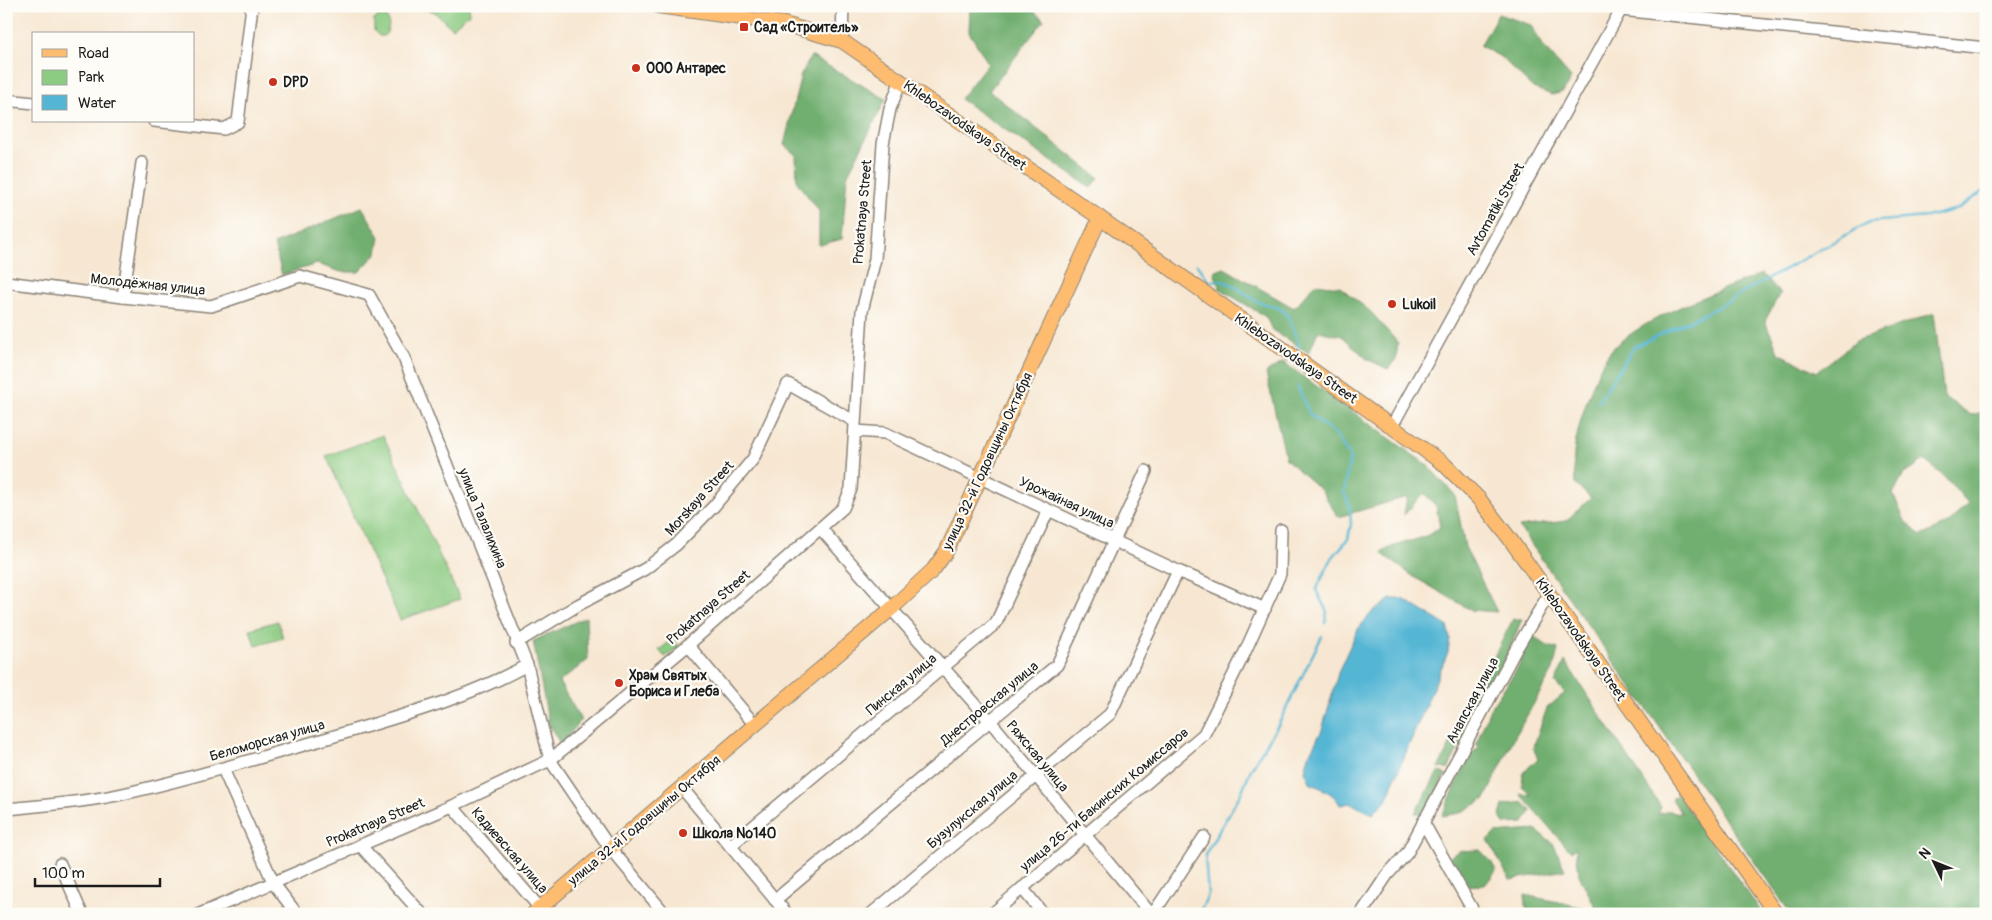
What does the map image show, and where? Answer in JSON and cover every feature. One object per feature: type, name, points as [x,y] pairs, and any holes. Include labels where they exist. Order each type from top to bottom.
[{"type":"main road","name":"Khlebozavodskaya Street","points":[[658,6],[784,24],[842,41],[1100,218],[1444,464],[1480,499],[1776,914]]},
{"type":"main road","name":"улица 32-й Годовщины Октября","points":[[539,912],[610,848],[891,609],[933,570],[946,552],[1100,218]]},
{"type":"street","points":[[163,122],[224,129],[238,122],[252,6]]},
{"type":"street","points":[[842,41],[843,6]]},
{"type":"street","points":[[1622,8],[1986,48]]},
{"type":"street","name":"Avtomatiki Street","points":[[1392,426],[1622,8]]},
{"type":"street","name":"Prokatnaya Street","points":[[200,914],[274,884],[360,844],[452,806],[550,760],[688,645],[843,508],[851,489],[862,310],[875,259],[883,144],[890,110],[901,80]]},
{"type":"street","points":[[6,100],[32,103]]},
{"type":"street","points":[[123,298],[142,163]]},
{"type":"street","name":"Молодёжная улица","points":[[6,282],[123,298],[211,306],[300,276],[369,294]]},
{"type":"street","name":"улица Талалихина","points":[[369,294],[404,358],[516,643],[527,665],[550,760]]},
{"type":"street","name":"Урожайная улица","points":[[788,384],[855,426],[885,434],[1178,571],[1265,609]]},
{"type":"street","name":"Morskaya Street","points":[[516,643],[578,605],[645,569],[676,546],[714,506],[753,459],[788,384]]},
{"type":"street","name":"Днестровская улица","points":[[775,900],[1057,665],[1146,470]]},
{"type":"street","name":"Пинская улица","points":[[730,846],[996,623],[1048,511]]},
{"type":"street","name":"Ряжская улица","points":[[821,529],[942,670],[990,722],[1152,914],[1204,837]]},
{"type":"street","name":"улица 26-ти Бакинских Комиссаров","points":[[992,914],[1204,734],[1280,574],[1281,530]]},
{"type":"street","name":"Бузулукская улица","points":[[871,914],[1110,714],[1178,571]]},
{"type":"street","name":"Анапская улица","points":[[1361,914],[1387,875],[1407,853],[1515,651],[1549,594]]},
{"type":"street","points":[[688,645],[755,725]]},
{"type":"street","name":"Беломорская улица","points":[[6,809],[77,802],[126,793],[223,769],[443,703],[501,679],[527,665]]},
{"type":"street","points":[[550,760],[610,848],[665,914]]},
{"type":"street","points":[[223,769],[274,884],[297,914]]},
{"type":"street","points":[[682,788],[787,914]]},
{"type":"street","name":"Кадиевская улица","points":[[452,806],[539,912]]},
{"type":"street","points":[[1423,822],[1475,914]]},
{"type":"street","points":[[360,844],[422,914]]},
{"type":"street","points":[[60,864],[82,914]]},
{"type":"street","points":[[1022,888],[1043,914]]},
{"type":"green space","points":[[469,6],[470,13],[452,28],[433,11],[406,7]]},
{"type":"green space","points":[[970,6],[1028,6],[1044,20],[989,91],[1099,178],[1091,188],[960,99],[988,63],[969,32]]},
{"type":"green space","points":[[1498,14],[1531,25],[1543,46],[1571,78],[1563,92],[1552,95],[1533,88],[1501,57],[1480,46]]},
{"type":"green space","points":[[380,15],[387,17],[388,22],[388,30],[384,36],[379,36],[374,31],[374,20]]},
{"type":"green space","points":[[811,56],[886,99],[847,176],[842,239],[819,245],[819,211],[797,182],[796,155],[784,145],[801,75]]},
{"type":"green space","points":[[362,207],[380,237],[377,253],[359,272],[341,272],[317,264],[282,275],[274,244]]},
{"type":"green space","points":[[1224,268],[1294,308],[1315,284],[1340,287],[1371,312],[1398,343],[1396,359],[1388,369],[1367,359],[1342,336],[1318,331],[1309,353],[1272,330],[1266,317],[1220,289],[1214,272]]},
{"type":"green space","points":[[1762,274],[1780,293],[1765,321],[1779,353],[1817,372],[1856,341],[1934,313],[1944,397],[1971,415],[1986,411],[1986,914],[1791,914],[1519,527],[1566,521],[1591,498],[1575,484],[1575,444],[1591,390],[1601,366],[1606,357],[1618,344],[1655,319]],"holes":[[[1924,460],[1944,476],[1968,503],[1950,522],[1921,536],[1905,521],[1893,494],[1903,475]]]},
{"type":"green space","points":[[1283,362],[1427,465],[1455,495],[1465,547],[1497,612],[1471,610],[1414,577],[1381,553],[1427,536],[1440,527],[1436,506],[1424,493],[1404,515],[1407,497],[1338,517],[1322,491],[1286,459],[1266,373]]},
{"type":"green space","points":[[383,435],[460,599],[400,620],[326,456]]},
{"type":"green space","points":[[586,617],[588,660],[559,682],[581,720],[561,745],[549,725],[533,641]]},
{"type":"green space","points":[[1513,619],[1522,619],[1502,667],[1472,721],[1461,722]]},
{"type":"green space","points":[[278,621],[283,638],[255,646],[250,629]]},
{"type":"green space","points":[[1529,633],[1546,645],[1558,649],[1553,670],[1513,740],[1485,799],[1460,813],[1442,816],[1470,754],[1479,748],[1476,744],[1490,709],[1519,666]]},
{"type":"green space","points":[[673,639],[679,647],[665,657],[659,650]]},
{"type":"green space","points":[[1565,661],[1661,807],[1658,814],[1670,811],[1681,813],[1672,799],[1677,794],[1763,914],[1599,914],[1579,875],[1576,848],[1571,852],[1520,794],[1531,795],[1522,786],[1523,773],[1538,758],[1533,748],[1547,708],[1565,693],[1555,683]]},
{"type":"green space","points":[[1460,725],[1470,726],[1448,769],[1438,768]]},
{"type":"green space","points":[[1438,772],[1446,774],[1426,814],[1415,813]]},
{"type":"green space","points":[[1523,802],[1531,811],[1524,823],[1504,824],[1500,816],[1503,805]]},
{"type":"green space","points":[[1535,830],[1553,843],[1565,870],[1510,880],[1488,840],[1495,833]]},
{"type":"green space","points":[[1480,850],[1491,861],[1496,871],[1485,885],[1462,886],[1449,857],[1459,851]]},
{"type":"green space","points":[[1525,895],[1581,907],[1584,914],[1527,914]]},
{"type":"water","points":[[1391,599],[1403,599],[1447,626],[1450,638],[1448,652],[1386,800],[1373,814],[1350,803],[1340,805],[1332,795],[1311,784],[1305,771],[1309,755],[1322,730],[1339,670],[1358,629],[1373,611]]},
{"type":"waterway","points":[[1598,402],[1634,347],[1716,308],[1869,222],[1926,217],[1958,209],[1986,189]]},
{"type":"waterway","points":[[1197,264],[1209,282],[1226,282],[1254,300],[1284,312],[1290,321],[1299,348]]},
{"type":"waterway","points":[[1298,387],[1310,415],[1335,434],[1350,457],[1344,492],[1350,508],[1351,524],[1348,539],[1332,558],[1316,590],[1327,612],[1325,623]]},
{"type":"waterway","points":[[1199,914],[1208,895],[1205,855],[1241,793],[1251,769],[1278,725],[1322,636]]},
{"type":"place","name":"Сад «Строитель»","points":[[744,27]]},
{"type":"place","name":"ООО Антарес","points":[[636,68]]},
{"type":"place","name":"DPD","points":[[273,82]]},
{"type":"place","name":"Lukoil","points":[[1392,304]]},
{"type":"place","name":"Храм Святых Бориса и Глеба","points":[[619,683]]},
{"type":"place","name":"Школа №140","points":[[683,833]]}]
